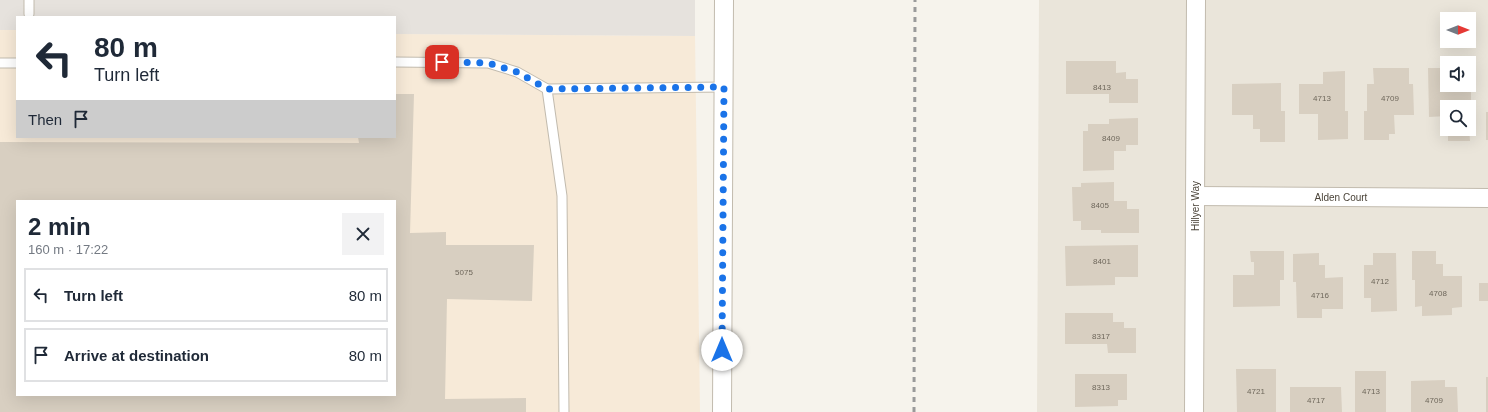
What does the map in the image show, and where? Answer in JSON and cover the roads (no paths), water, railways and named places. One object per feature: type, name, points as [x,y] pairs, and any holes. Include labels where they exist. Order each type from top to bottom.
[{"type":"street","points":[[722,412],[724,0]]},
{"type":"street","name":"Hillyer Way","points":[[1194,412],[1196,0]]},
{"type":"street","name":"Alden Court","points":[[1195,196],[1488,198]]},
{"type":"lane","points":[[29,0],[29,14]]},
{"type":"lane","points":[[396,62],[488,63],[517,72],[547,89],[724,87]]},
{"type":"lane","points":[[0,63],[16,63]]},
{"type":"lane","points":[[547,89],[562,196],[564,412]]},
{"type":"railway","points":[[914,412],[915,0]]}]
